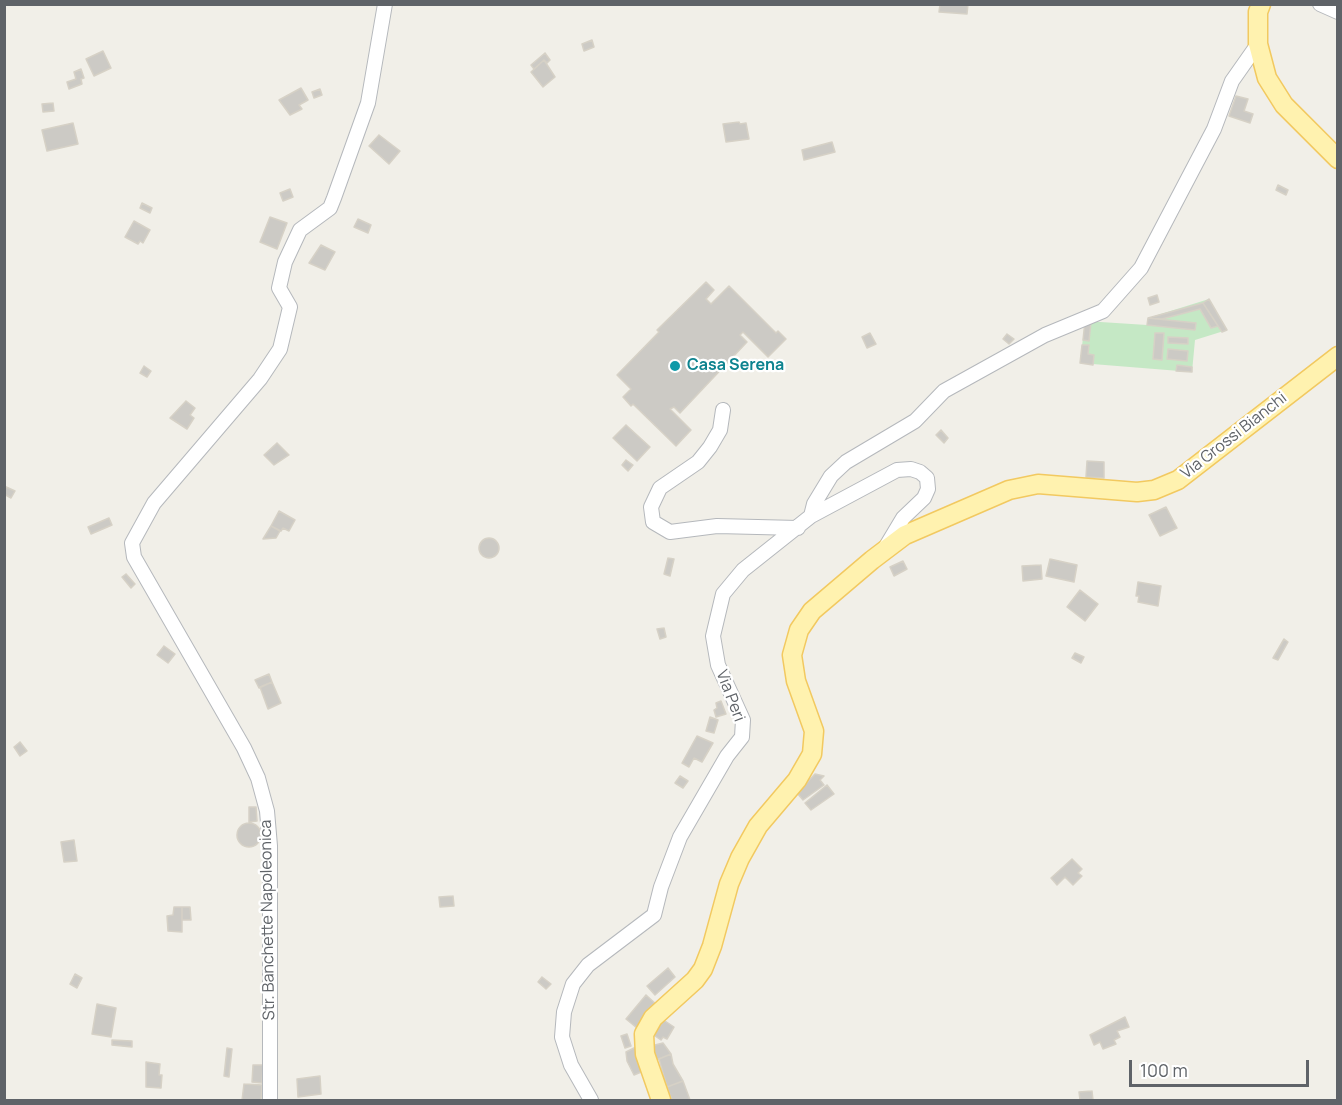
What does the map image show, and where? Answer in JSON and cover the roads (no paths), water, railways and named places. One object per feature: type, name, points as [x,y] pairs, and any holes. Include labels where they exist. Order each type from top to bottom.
[{"type":"main road","points":[[1261,4],[1258,12],[1258,44],[1267,78],[1284,105],[1338,159]]},
{"type":"main road","name":"Via Grossi Bianchi","points":[[661,1101],[645,1054],[644,1034],[653,1018],[695,980],[703,969],[712,946],[729,884],[740,858],[758,826],[797,780],[812,754],[814,731],[796,681],[792,655],[799,630],[813,611],[884,549],[905,535],[959,510],[1018,488],[1038,484],[1137,492],[1154,490],[1170,484],[1200,464],[1338,356]]},
{"type":"street","name":"Str. Banchette Napoleonica","points":[[270,1101],[270,846],[267,811],[258,778],[244,748],[134,557],[132,543],[154,503],[260,379],[280,349],[290,307],[279,288],[282,272],[300,230],[330,208],[334,198],[368,103],[385,4]]},
{"type":"street","points":[[1320,4],[1338,12]]},
{"type":"street","points":[[811,516],[814,504],[831,476],[846,462],[915,421],[944,391],[1045,335],[1103,311],[1141,268],[1214,129],[1232,81],[1258,44]]},
{"type":"street","points":[[723,410],[720,430],[698,462],[660,488],[651,507],[653,522],[670,532],[717,526],[798,528]]},
{"type":"street","name":"Via Peri","points":[[591,1101],[571,1065],[562,1036],[564,1012],[573,984],[588,965],[654,915],[680,837],[728,756],[742,737],[743,720],[718,665],[713,636],[723,594],[743,570],[811,516],[897,470],[911,469],[920,472],[927,478],[928,489],[924,498],[903,518],[884,549]]},
{"type":"place","name":"Casa Serena","points":[[675,366]]}]
